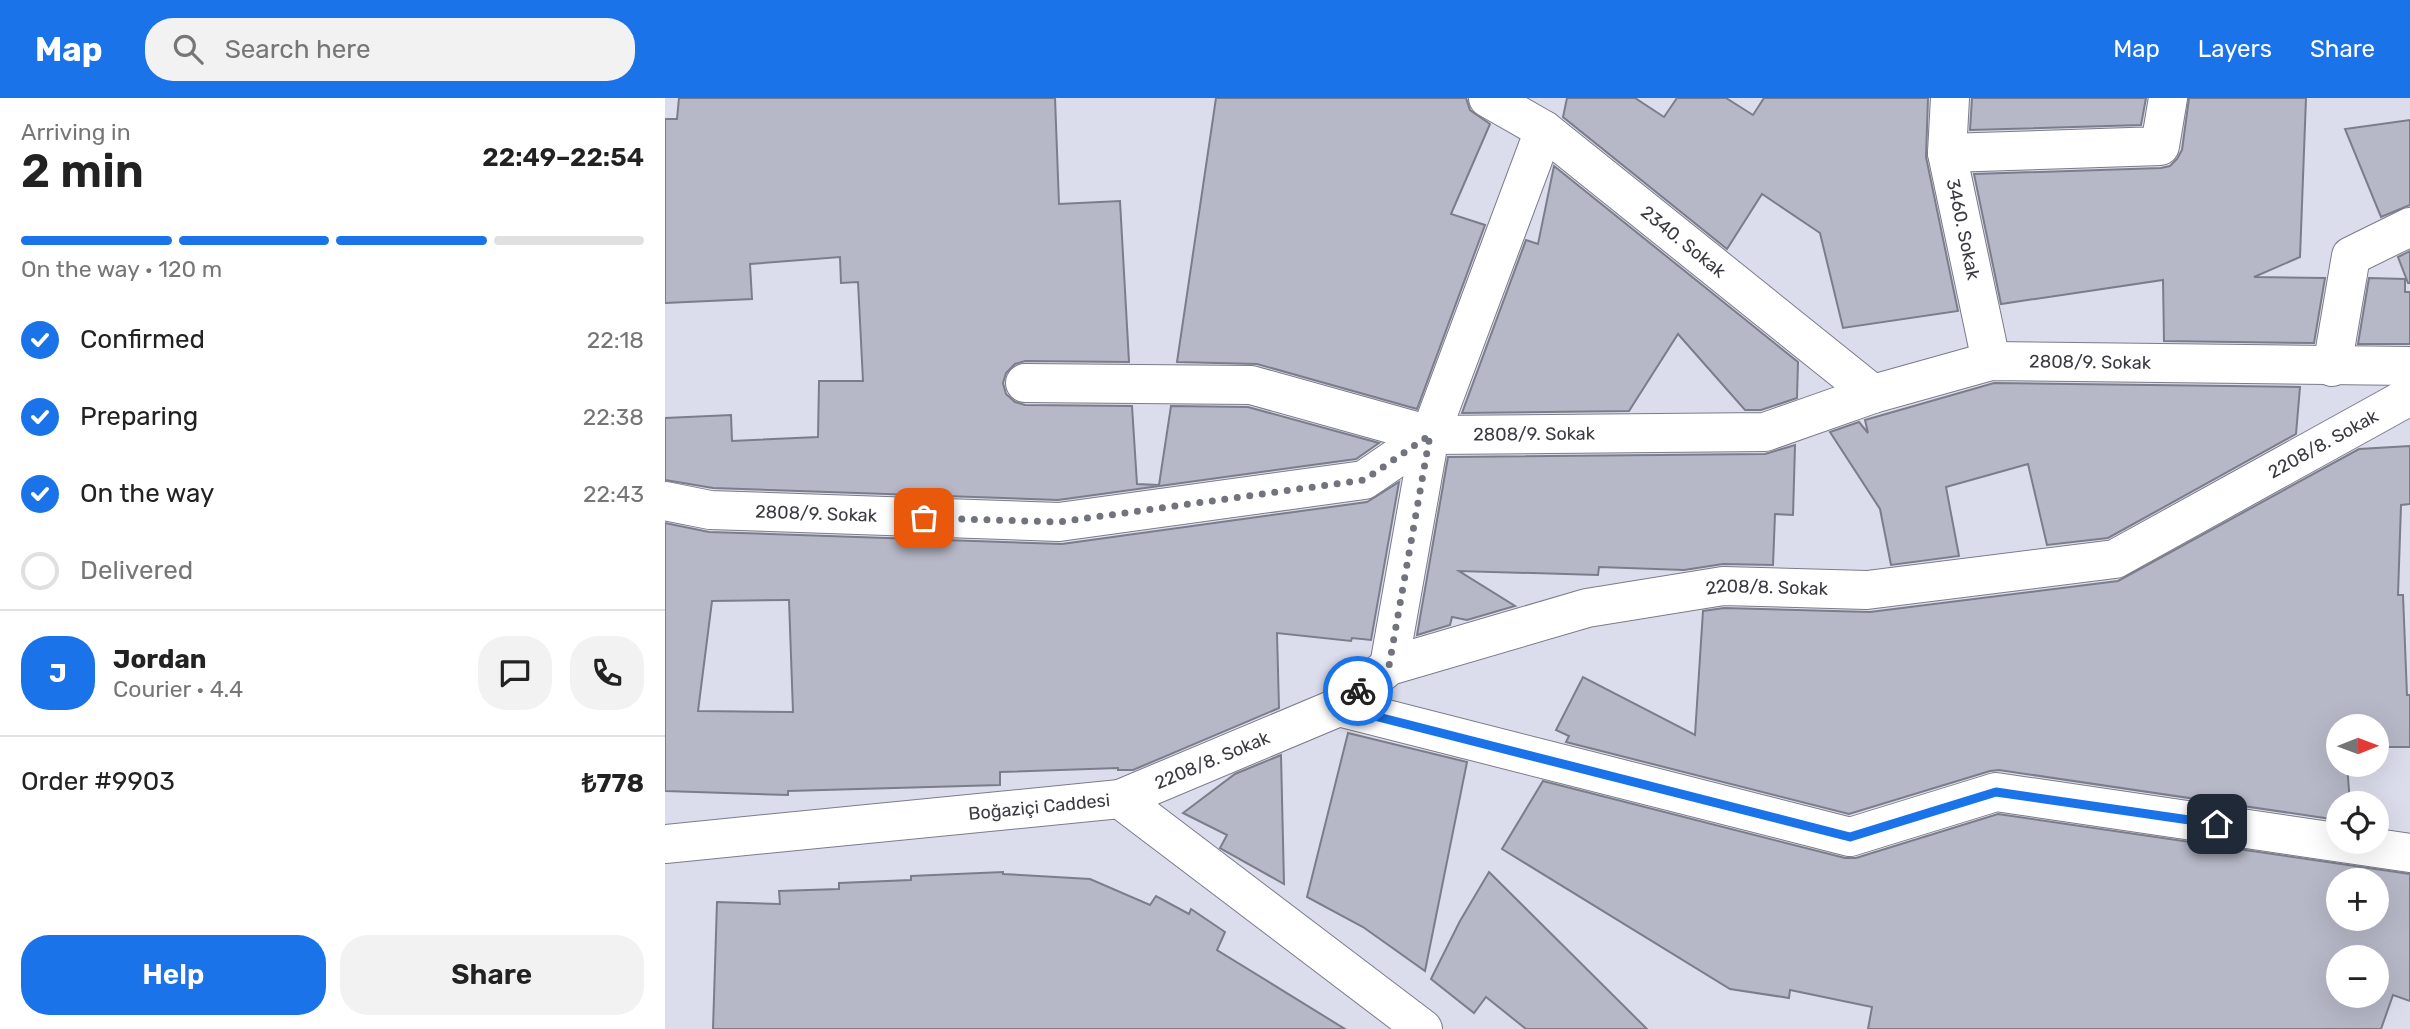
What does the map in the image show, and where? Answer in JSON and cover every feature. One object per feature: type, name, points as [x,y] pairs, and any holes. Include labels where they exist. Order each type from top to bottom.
[{"type":"street","name":"2340. Sokak","points":[[1488,98],[1544,130],[1873,394]]},
{"type":"street","name":"3460. Sokak","points":[[1950,98],[1947,153],[1991,361]]},
{"type":"street","points":[[1947,153],[2160,146],[2168,98]]},
{"type":"street","points":[[1389,666],[1430,435],[1544,130]]},
{"type":"street","points":[[2332,367],[2351,256],[2410,227]]},
{"type":"street","name":"2808/9. Sokak","points":[[665,501],[710,510],[1059,522],[1364,480],[1430,435],[1765,432],[1873,394],[1991,361],[2410,366]]},
{"type":"street","points":[[1025,383],[1251,386],[1430,435]]},
{"type":"street","name":"2208/8. Sokak","points":[[1120,799],[1339,707],[1389,666],[1587,608],[1723,586],[1867,590],[2115,559],[2410,396]]},
{"type":"street","points":[[1339,707],[1850,837],[1996,792],[2410,853]]},
{"type":"street","name":"Boğaziçi Caddesi","points":[[665,844],[1120,799],[1423,1029]]},
{"type":"building","points":[[679,98],[1055,98],[1059,204],[1120,201],[1129,362],[1025,361],[1015,364],[1006,373],[1003,383],[1006,394],[1015,402],[1025,405],[1132,406],[1137,484],[1159,485],[1171,406],[1248,407],[1379,443],[1356,459],[1058,500],[713,488],[665,480],[665,418],[731,415],[732,441],[818,437],[819,381],[863,381],[858,282],[841,283],[840,257],[750,264],[752,299],[665,303],[665,119],[677,119]]},
{"type":"building","points":[[1216,98],[1466,98],[1470,110],[1490,124],[1451,214],[1485,225],[1417,409],[1257,364],[1177,362]]},
{"type":"building","points":[[1567,98],[1635,98],[1664,117],[1677,98],[1726,98],[1753,115],[1764,98],[1928,98],[1926,157],[1958,311],[1843,328],[1820,233],[1762,194],[1727,249],[1563,117]]},
{"type":"building","points":[[1972,98],[2146,98],[2141,125],[1970,130]]},
{"type":"building","points":[[2189,98],[2306,98],[2300,257],[2254,277],[2325,278],[2314,343],[2164,341],[2163,280],[2001,304],[1974,174],[2170,166],[2182,150]]},
{"type":"building","points":[[2410,120],[2410,205],[2381,217],[2345,129]]},
{"type":"building","points":[[1554,166],[1798,362],[1797,398],[1761,410],[1745,410],[1678,334],[1629,411],[1462,413],[1526,240],[1538,244]]},
{"type":"building","points":[[2410,251],[2410,283],[2408,283],[2398,257]]},
{"type":"building","points":[[2369,278],[2405,279],[2405,292],[2410,292],[2410,344],[2358,344]]},
{"type":"building","points":[[1994,383],[2300,387],[2296,434],[2108,538],[2047,545],[2028,464],[1946,487],[1959,556],[1891,565],[1880,509],[1830,432],[1859,422],[1868,433],[1865,420]]},
{"type":"building","points":[[1795,445],[1793,515],[1775,514],[1773,565],[1723,564],[1684,570],[1599,567],[1598,575],[1459,571],[1515,606],[1467,620],[1452,617],[1450,625],[1417,635],[1448,457],[1765,454]]},
{"type":"building","points":[[2410,446],[2410,504],[2401,505],[2398,595],[2403,595],[2407,695],[2410,695],[2410,747],[2389,747],[2389,714],[2326,714],[2326,777],[2348,777],[2349,791],[2326,791],[2326,818],[1999,770],[1849,814],[1566,742],[1569,736],[1556,730],[1583,677],[1695,735],[1703,611],[1724,608],[1870,612],[2118,581],[2359,449]]},
{"type":"building","points":[[1399,482],[1371,640],[1352,638],[1351,641],[1277,633],[1279,708],[1133,770],[1118,768],[1000,772],[1000,785],[788,791],[788,795],[665,791],[665,523],[709,532],[1062,544],[1367,502]],"holes":[[[789,600],[793,712],[698,711],[712,601]]]},
{"type":"building","points":[[1348,733],[1467,762],[1425,971],[1363,927],[1307,897]]},
{"type":"building","points":[[1281,755],[1284,884],[1220,848],[1227,835],[1183,813],[1235,774]]},
{"type":"building","points":[[1543,781],[1845,858],[1856,858],[1998,814],[2369,868],[2326,868],[2326,931],[2389,931],[2389,871],[2410,874],[2410,1001],[2393,995],[2389,1006],[2389,945],[2326,945],[2326,1008],[2388,1008],[2381,1029],[1868,1029],[1872,1007],[1790,990],[1789,998],[1730,989],[1502,849]]},
{"type":"building","points":[[1003,872],[1090,879],[1150,905],[1156,896],[1189,914],[1191,909],[1225,932],[1217,950],[1345,1029],[713,1029],[717,902],[780,904],[779,891],[839,889],[839,883],[911,880],[911,876]]},
{"type":"building","points":[[1489,872],[1647,1029],[1526,1029],[1486,997],[1474,1013],[1431,979],[1460,921]]},
{"type":"way so far","points":[[924,518],[1059,522],[1364,480],[1430,435],[1389,666],[1358,691]]},
{"type":"route","points":[[1358,691],[1339,707],[1850,837],[1996,792],[2217,824]]}]
